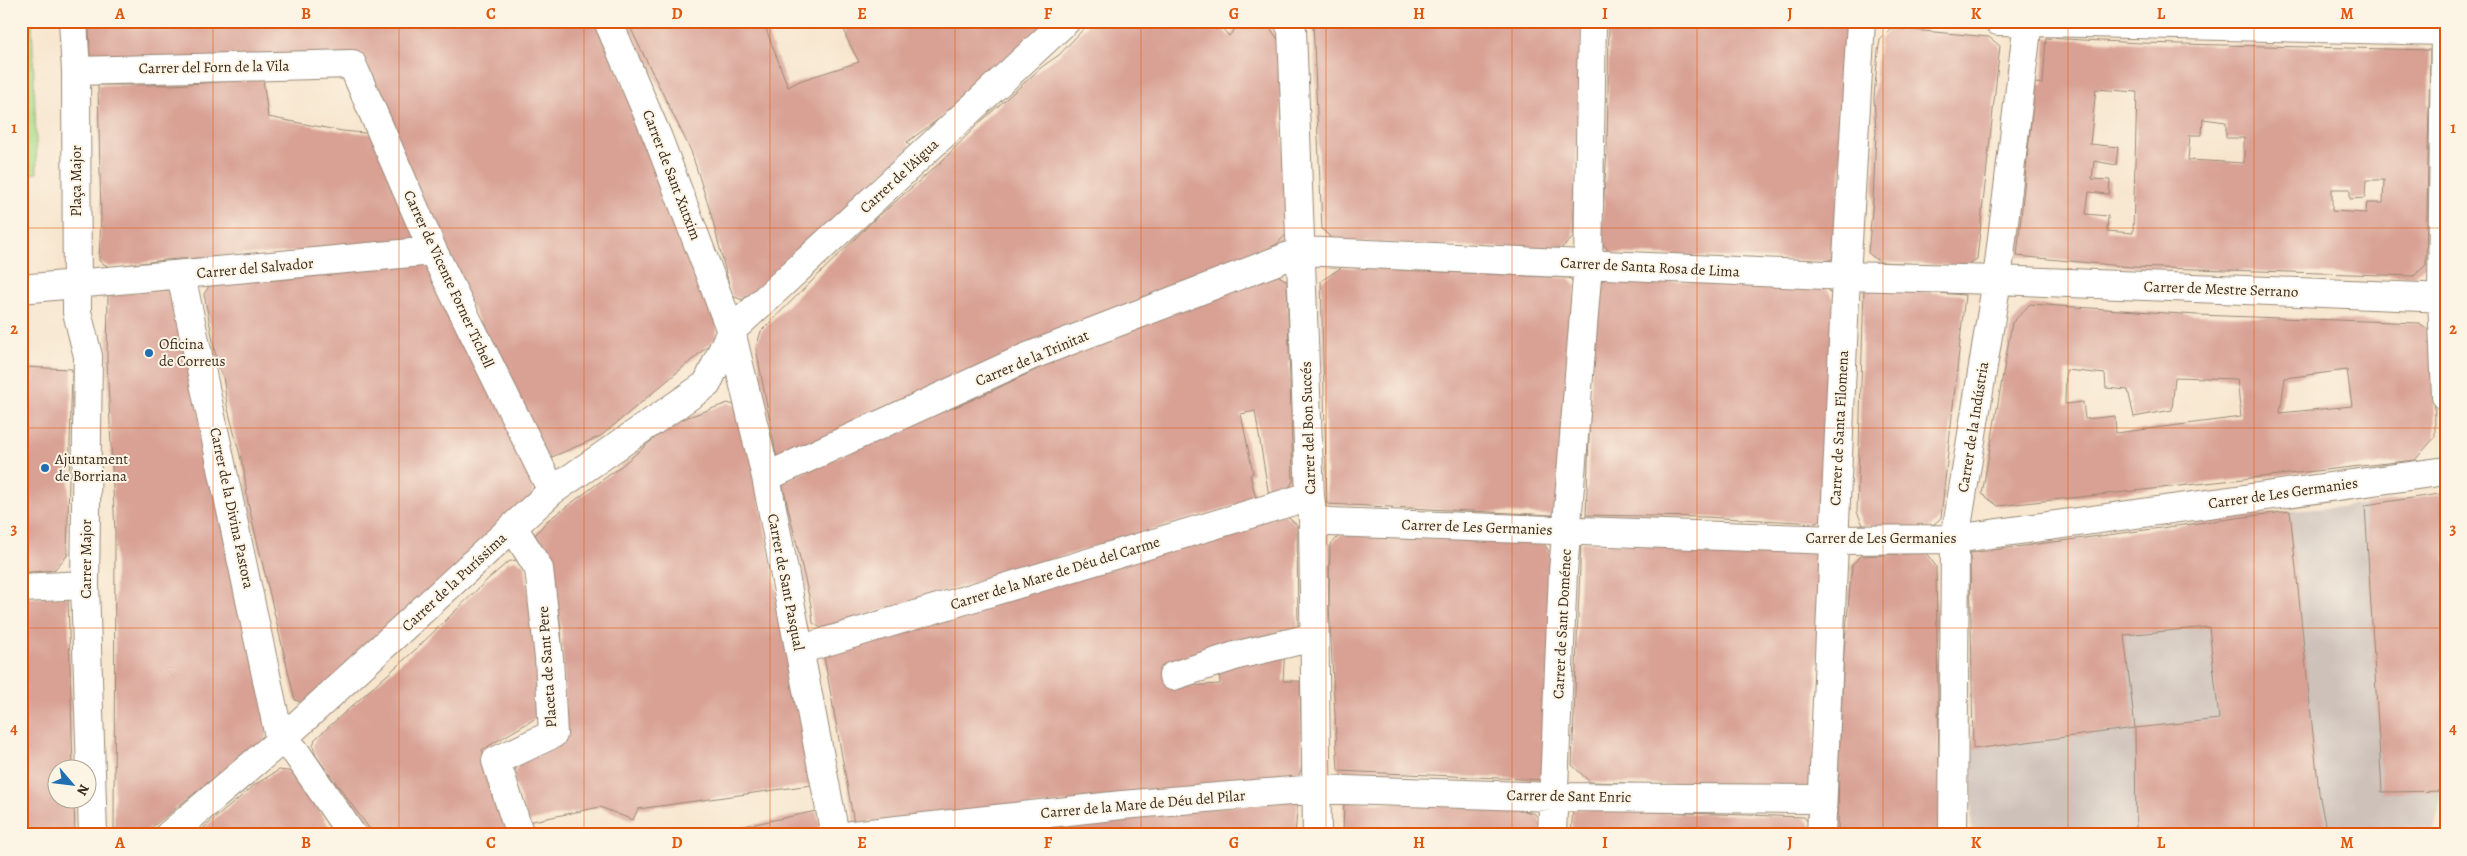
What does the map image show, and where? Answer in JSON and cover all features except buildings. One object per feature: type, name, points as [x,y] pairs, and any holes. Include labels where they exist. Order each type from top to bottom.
[{"type":"street","name":"Plaça Major","points":[[73,21],[76,71],[77,285]]},
{"type":"street","name":"Carrer de Sant Xutxim","points":[[608,21],[658,138],[731,331]]},
{"type":"street","name":"Carrer de l'Aigua","points":[[731,331],[1066,21]]},
{"type":"street","name":"Carrer del Bon Succés","points":[[1288,21],[1292,30],[1312,508],[1317,835]]},
{"type":"street","name":"Carrer de Sant Doménec","points":[[1552,835],[1563,572],[1568,530],[1588,265],[1592,21]]},
{"type":"street","name":"Carrer de Santa Filomena","points":[[1821,835],[1846,276],[1862,21]]},
{"type":"street","points":[[1998,21],[2445,31],[2444,298],[2446,396]]},
{"type":"street","name":"Carrer de la Indústria","points":[[1954,835],[1955,539],[1997,280],[2028,22]]},
{"type":"street","name":"Carrer del Forn de la Vila","points":[[76,71],[352,64]]},
{"type":"street","name":"Carrer de Vicente Forner Tichell","points":[[352,64],[433,251],[552,491]]},
{"type":"street","name":"Carrer del Salvador","points":[[77,285],[433,251]]},
{"type":"street","name":"Carrer de Santa Rosa de Lima","points":[[1302,251],[1846,276],[1997,280]]},
{"type":"street","name":"Carrer de la Trinitat","points":[[766,477],[1030,356],[1302,251]]},
{"type":"street","name":"Carrer de la Divina Pastora","points":[[181,275],[280,741]]},
{"type":"street","name":"Carrer de Mestre Serrano","points":[[1997,280],[2444,298]]},
{"type":"street","points":[[21,289],[77,285]]},
{"type":"street","name":"Carrer Major","points":[[77,285],[77,312],[88,356],[86,585],[93,835]]},
{"type":"street","name":"Carrer de Sant Pasqual","points":[[731,331],[766,477],[835,835]]},
{"type":"street","name":"Carrer de la Puríssima","points":[[169,835],[280,741],[552,491],[707,384],[731,331]]},
{"type":"street","name":"Carrer de Les Germanies","points":[[1312,508],[1329,522],[1834,540],[1955,539],[2446,471]]},
{"type":"street","name":"Carrer de la Mare de Déu del Carme","points":[[799,650],[1312,508]]},
{"type":"street","name":"Placeta de Sant Pere","points":[[513,527],[539,569],[549,658],[553,734],[496,761],[520,835]]},
{"type":"street","points":[[21,588],[86,585]]},
{"type":"street","points":[[1173,676],[1238,655],[1314,637]]},
{"type":"street","points":[[280,741],[295,751],[352,835]]},
{"type":"street","name":"Carrer de Sant Enric","points":[[1315,789],[1554,797],[1822,799]]},
{"type":"street","name":"Carrer de la Mare de Déu del Pilar","points":[[852,835],[1122,805],[1315,789]]},
{"type":"shaded area","points":[[2446,493],[2446,791],[2443,791],[2433,835],[1971,835],[1973,749],[1970,553],[2290,511],[2365,505]]},
{"type":"green space","points":[[21,21],[32,21],[37,173],[21,175]]},
{"type":"place","name":"Oficina de Correus","points":[[149,353]]},
{"type":"place","name":"Ajuntament de Borriana","points":[[45,468]]}]
